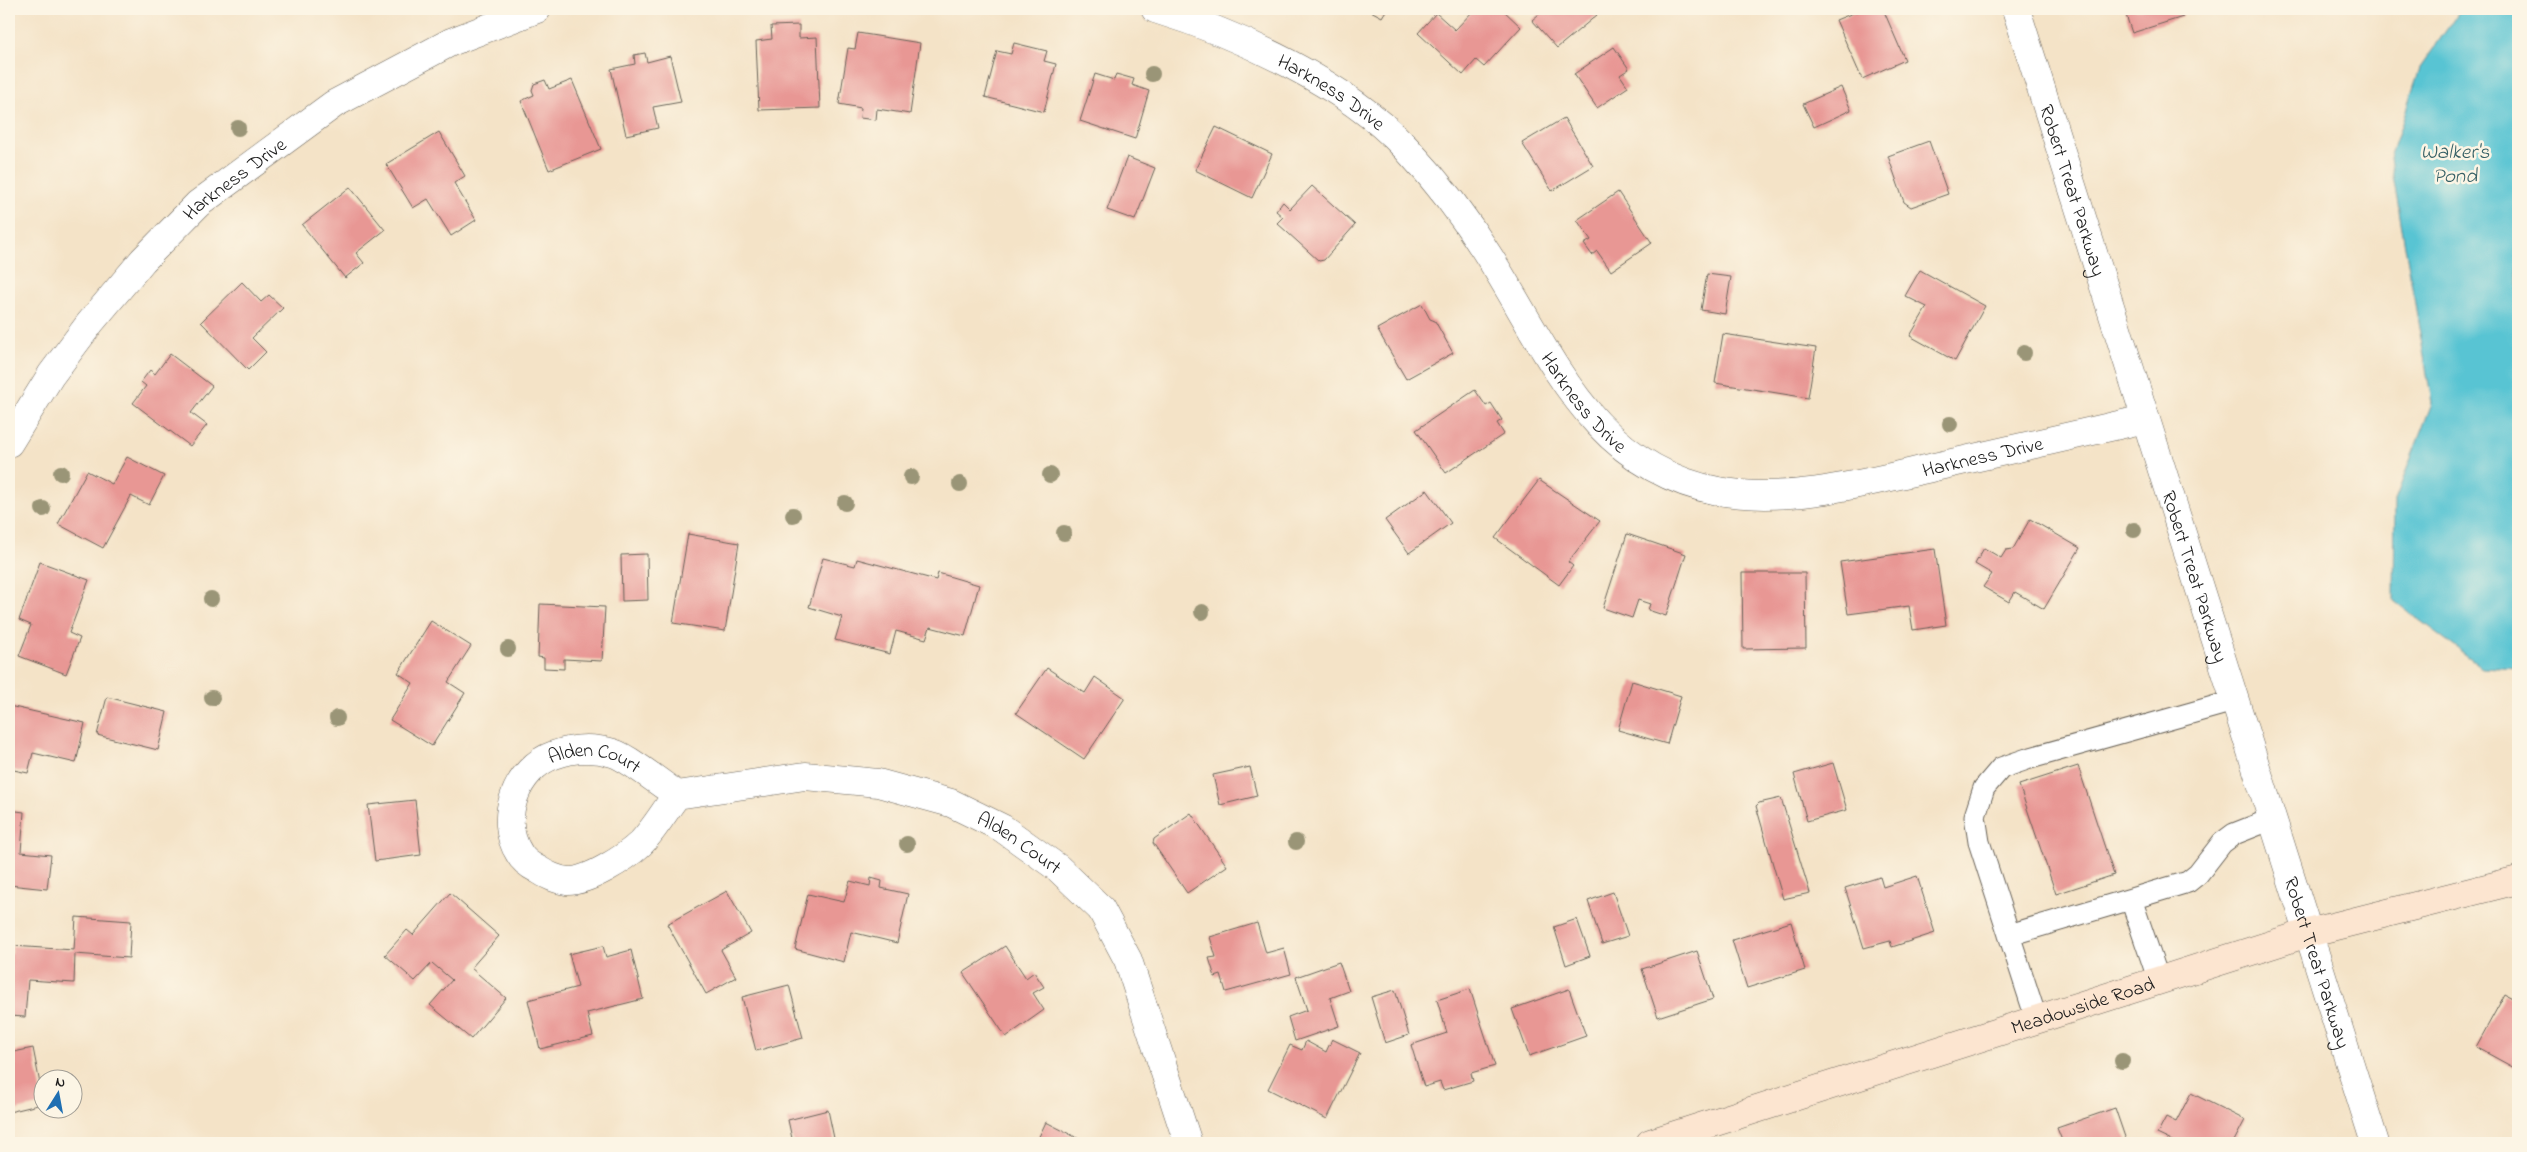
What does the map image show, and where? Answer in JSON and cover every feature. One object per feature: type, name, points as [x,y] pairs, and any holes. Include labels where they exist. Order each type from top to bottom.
[{"type":"main road","name":"Meadowside Road","points":[[1650,1143],[2308,933],[2518,880]]},
{"type":"street","name":"Harkness Drive","points":[[9,443],[51,375],[90,323],[143,260],[198,204],[334,104],[451,42],[537,9]]},
{"type":"street","name":"Harkness Drive","points":[[1155,9],[1182,17],[1241,42],[1312,76],[1360,106],[1405,146],[1450,197],[1489,256],[1575,398],[1593,420],[1629,454],[1656,469],[1688,483],[1718,491],[1748,494],[1802,493],[1855,485],[2145,419]]},
{"type":"street","name":"Robert Treat Parkway","points":[[2016,9],[2375,1143]]},
{"type":"street","name":"Alden Court","points":[[677,795],[641,844],[589,877],[567,881],[546,874],[530,865],[518,853],[512,836],[511,813],[514,793],[524,777],[542,759],[567,751],[588,748],[615,753],[677,795],[805,776],[878,783],[951,803],[1002,828],[1058,868],[1100,909],[1128,960],[1188,1143]]},
{"type":"lane","points":[[2037,1021],[1979,842],[1975,816],[1984,788],[2001,768],[2234,701]]},
{"type":"lane","points":[[2009,935],[2188,882],[2198,874],[2222,842],[2234,834],[2272,819]]},
{"type":"lane","points":[[2130,899],[2160,981]]},
{"type":"water","name":"Walker's Pond","points":[[2461,9],[2518,9],[2518,669],[2482,667],[2394,601],[2395,500],[2432,403],[2390,158],[2420,68]]},
{"type":"building","points":[[1367,9],[1387,9],[1382,17]]},
{"type":"building","points":[[1475,9],[1502,9],[1521,27],[1484,67],[1476,60],[1463,75],[1418,33],[1436,13],[1455,30]]},
{"type":"building","points":[[1545,9],[1592,9],[1597,15],[1557,48],[1532,20]]},
{"type":"building","points":[[1863,9],[1883,9],[1905,60],[1862,79],[1836,20]]},
{"type":"building","points":[[2124,9],[2180,9],[2183,17],[2132,33]]},
{"type":"building","points":[[799,25],[799,38],[817,37],[820,108],[759,110],[756,41],[772,39],[771,26]]},
{"type":"building","points":[[858,33],[920,43],[910,114],[877,109],[876,120],[860,118],[861,108],[839,104],[848,48],[855,49]]},
{"type":"building","points":[[1014,43],[1047,51],[1044,61],[1056,64],[1044,112],[985,97],[997,51],[1011,54]]},
{"type":"building","points":[[1614,47],[1629,69],[1620,75],[1628,87],[1597,108],[1574,74]]},
{"type":"building","points":[[645,53],[647,62],[670,56],[681,102],[653,107],[658,128],[626,135],[611,69],[635,64],[634,55]]},
{"type":"building","points":[[1095,74],[1114,80],[1116,74],[1134,79],[1132,85],[1149,91],[1135,139],[1080,121]]},
{"type":"building","points":[[545,80],[549,89],[572,80],[601,149],[549,170],[521,101],[534,95],[532,90],[534,84]]},
{"type":"building","points":[[1841,87],[1851,110],[1814,127],[1803,104]]},
{"type":"building","points":[[1564,118],[1593,166],[1552,191],[1522,143]]},
{"type":"building","points":[[1216,127],[1272,154],[1252,198],[1195,170]]},
{"type":"building","points":[[439,132],[465,176],[454,183],[476,220],[451,236],[428,199],[413,208],[386,164]]},
{"type":"building","points":[[1929,141],[1948,194],[1911,207],[1904,202],[1888,156]]},
{"type":"building","points":[[1127,157],[1155,168],[1135,220],[1107,210]]},
{"type":"building","points":[[1312,186],[1355,225],[1324,260],[1319,261],[1277,223],[1283,217],[1276,211],[1283,202],[1290,209]]},
{"type":"building","points":[[350,187],[385,230],[356,253],[364,263],[345,278],[302,225]]},
{"type":"building","points":[[1618,192],[1652,243],[1611,271],[1597,251],[1592,255],[1584,244],[1591,240],[1577,220]]},
{"type":"building","points":[[1920,270],[1985,306],[1955,361],[1910,336],[1927,307],[1905,296]]},
{"type":"building","points":[[1707,274],[1731,277],[1725,314],[1701,310]]},
{"type":"building","points":[[242,282],[261,302],[269,295],[283,308],[252,338],[266,352],[248,370],[201,322]]},
{"type":"building","points":[[1422,304],[1430,319],[1435,321],[1453,353],[1406,379],[1377,329]]},
{"type":"building","points":[[1723,334],[1816,348],[1808,398],[1715,383]]},
{"type":"building","points":[[170,354],[212,386],[191,413],[207,425],[190,446],[133,403],[146,386],[141,382],[150,370],[155,374]]},
{"type":"building","points":[[1475,390],[1486,406],[1491,403],[1502,420],[1497,423],[1504,434],[1446,473],[1416,430]]},
{"type":"building","points":[[127,457],[164,476],[149,505],[131,496],[103,548],[58,524],[87,471],[112,484]]},
{"type":"building","points":[[1539,480],[1600,521],[1568,562],[1573,566],[1559,585],[1495,538]]},
{"type":"building","points":[[1427,490],[1451,523],[1409,553],[1385,520]]},
{"type":"building","points":[[2030,519],[2080,548],[2044,609],[2015,592],[2009,602],[1983,587],[1992,574],[1975,564],[1984,548],[2001,558],[2006,550],[2013,549]]},
{"type":"building","points":[[688,534],[739,543],[725,631],[673,623]]},
{"type":"building","points":[[1627,534],[1686,554],[1666,616],[1648,610],[1650,604],[1638,600],[1632,618],[1603,608]]},
{"type":"building","points":[[1935,549],[1946,625],[1913,630],[1909,606],[1848,614],[1840,562]]},
{"type":"building","points":[[647,554],[648,600],[622,601],[621,555]]},
{"type":"building","points":[[823,558],[855,566],[857,559],[936,580],[938,573],[979,585],[965,636],[930,627],[926,639],[896,631],[890,654],[835,640],[842,617],[809,607]]},
{"type":"building","points":[[40,562],[89,580],[69,633],[80,638],[66,674],[19,656],[31,625],[19,620]]},
{"type":"building","points":[[1742,573],[1805,573],[1806,648],[1743,649]]},
{"type":"building","points":[[540,604],[605,607],[602,661],[564,659],[564,669],[544,668],[544,658],[538,657]]},
{"type":"building","points":[[431,621],[471,646],[448,682],[465,693],[432,746],[390,720],[413,683],[398,673]]},
{"type":"building","points":[[1047,668],[1085,693],[1095,677],[1125,698],[1084,759],[1016,713]]},
{"type":"building","points":[[1632,681],[1681,696],[1667,744],[1618,730]]},
{"type":"building","points":[[107,697],[167,712],[158,750],[97,735]]},
{"type":"building","points":[[9,706],[85,723],[76,763],[33,753],[28,773],[9,769]]},
{"type":"building","points":[[1833,763],[1847,810],[1807,821],[1794,774]]},
{"type":"building","points":[[2078,766],[2114,875],[2056,894],[2019,785]]},
{"type":"building","points":[[1250,767],[1257,796],[1220,805],[1213,775]]},
{"type":"building","points":[[1781,798],[1810,893],[1783,899],[1756,806],[1759,803]]},
{"type":"building","points":[[415,800],[421,855],[375,861],[368,805]]},
{"type":"building","points":[[9,810],[24,812],[21,852],[51,855],[47,889],[9,885]]},
{"type":"building","points":[[1191,813],[1227,866],[1187,893],[1153,843],[1154,839]]},
{"type":"building","points":[[1917,876],[1935,933],[1892,947],[1890,941],[1864,948],[1845,888],[1880,877],[1883,887]]},
{"type":"building","points":[[871,878],[882,881],[881,888],[908,894],[897,943],[851,932],[844,962],[795,949],[808,894],[844,902],[850,881],[870,886]]},
{"type":"building","points":[[727,891],[751,933],[721,950],[736,977],[706,994],[667,924]]},
{"type":"building","points":[[1613,892],[1628,936],[1602,944],[1588,901]]},
{"type":"building","points":[[450,893],[499,936],[471,968],[506,998],[471,1039],[430,1005],[452,980],[432,963],[415,981],[385,955],[407,930],[413,935]]},
{"type":"building","points":[[76,917],[131,921],[129,958],[75,954],[74,983],[28,980],[25,1017],[9,1016],[9,954],[12,954],[12,946],[74,950]]},
{"type":"building","points":[[1577,919],[1590,956],[1566,965],[1554,927]]},
{"type":"building","points":[[1791,922],[1805,970],[1747,988],[1732,940]]},
{"type":"building","points":[[1257,923],[1266,953],[1284,948],[1291,974],[1226,992],[1221,975],[1215,977],[1209,958],[1216,957],[1210,937]]},
{"type":"building","points":[[603,946],[606,957],[631,950],[643,999],[587,1013],[593,1036],[540,1049],[528,1000],[578,987],[569,954]]},
{"type":"building","points":[[1005,946],[1026,978],[1034,972],[1044,987],[1033,993],[1044,1010],[1006,1037],[963,973]]},
{"type":"building","points":[[1697,951],[1713,999],[1658,1017],[1642,969]]},
{"type":"building","points":[[1339,962],[1349,991],[1330,998],[1339,1026],[1295,1041],[1288,1017],[1307,1010],[1296,977]]},
{"type":"building","points":[[789,985],[803,1038],[756,1051],[742,997]]},
{"type":"building","points":[[1470,989],[1495,1066],[1471,1073],[1473,1081],[1443,1090],[1440,1082],[1424,1087],[1411,1045],[1447,1033],[1437,1000]]},
{"type":"building","points":[[1569,989],[1586,1036],[1529,1056],[1512,1009]]},
{"type":"building","points":[[1395,990],[1409,1035],[1385,1043],[1371,997]]},
{"type":"building","points":[[2505,994],[2518,1001],[2518,1070],[2476,1047]]},
{"type":"building","points":[[1332,1039],[1360,1053],[1327,1119],[1268,1089],[1290,1045],[1302,1050],[1306,1041],[1326,1052]]},
{"type":"building","points":[[33,1048],[37,1070],[32,1070],[32,1106],[9,1112],[9,1053]]},
{"type":"building","points":[[2191,1093],[2245,1120],[2233,1143],[2176,1143],[2157,1134],[2166,1117],[2176,1122]]},
{"type":"building","points":[[2115,1108],[2127,1143],[2063,1143],[2057,1128]]},
{"type":"building","points":[[828,1110],[835,1143],[793,1143],[788,1120]]},
{"type":"building","points":[[1046,1122],[1087,1143],[1036,1143]]}]
